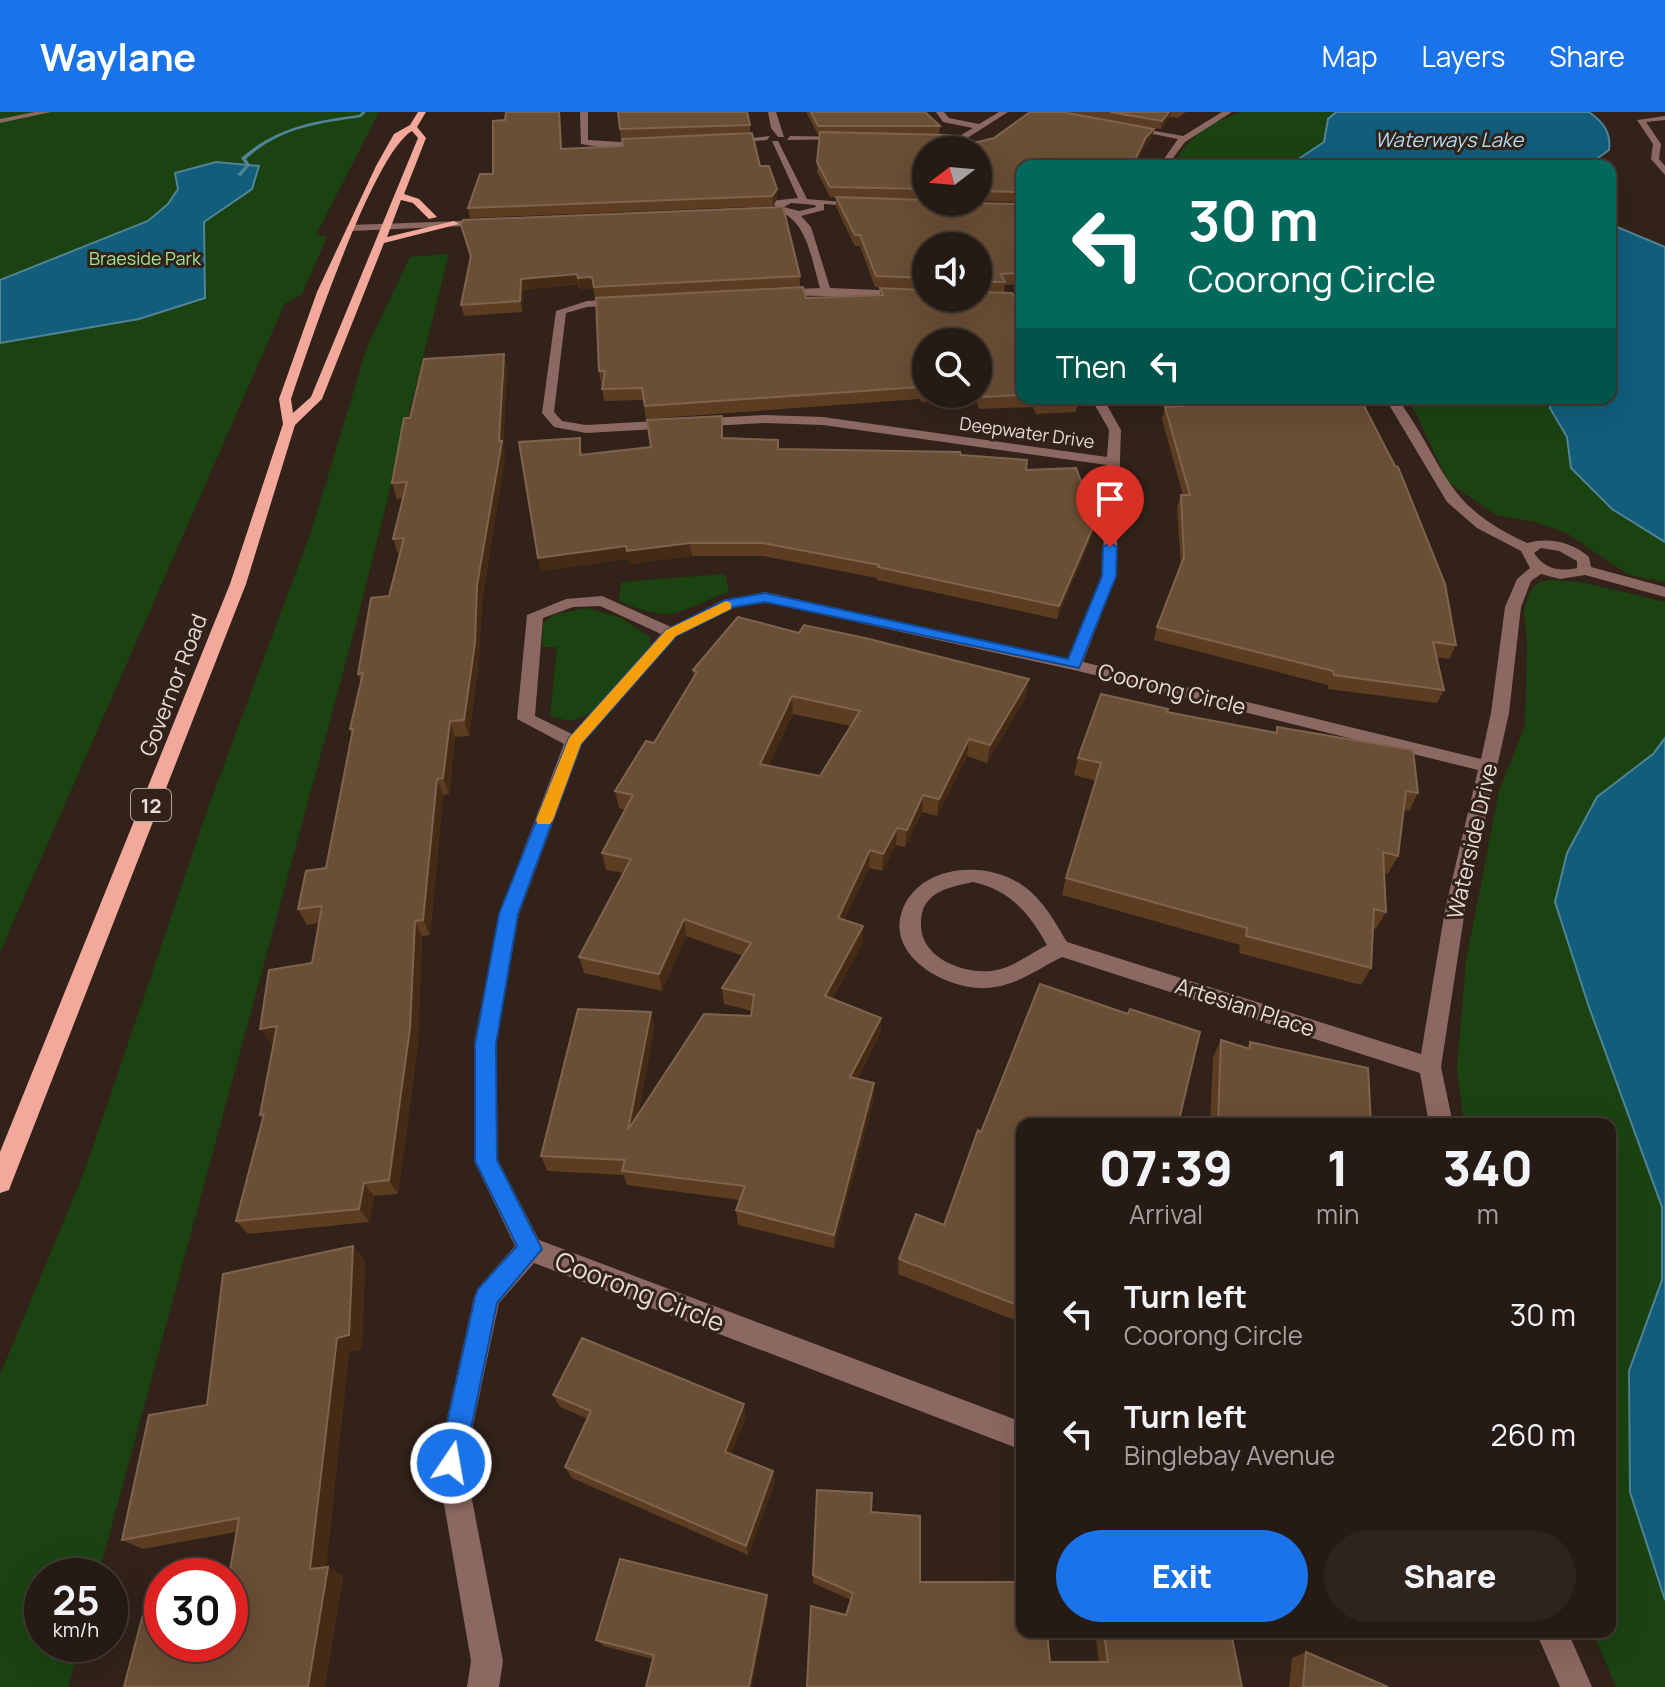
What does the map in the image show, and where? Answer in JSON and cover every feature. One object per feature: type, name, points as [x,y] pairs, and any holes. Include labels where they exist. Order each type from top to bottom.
[{"type":"main road","name":"Governor Road","points":[[0,1182],[238,584],[289,424],[285,399],[293,367],[322,292],[352,224],[397,136],[413,127],[422,112]]},
{"type":"main road","name":"Governor Road","points":[[289,424],[316,399],[422,138],[413,127]]},
{"type":"main road","points":[[399,196],[416,201],[432,217]]},
{"type":"main road","points":[[381,241],[454,224]]},
{"type":"street","points":[[0,121],[47,112]]},
{"type":"street","points":[[584,112],[584,142],[605,146],[667,143]]},
{"type":"street","points":[[772,112],[794,190],[814,208]]},
{"type":"street","points":[[940,112],[946,120],[981,127]]},
{"type":"street","points":[[911,140],[958,140],[1004,112]]},
{"type":"street","points":[[1166,160],[1183,138],[1228,112]]},
{"type":"street","points":[[1632,112],[1648,118]]},
{"type":"street","points":[[1665,118],[1641,120],[1657,144],[1655,159],[1665,172]]},
{"type":"street","points":[[1123,127],[1183,138]]},
{"type":"street","points":[[714,141],[851,139]]},
{"type":"street","points":[[787,207],[794,190]]},
{"type":"street","points":[[787,207],[803,199]]},
{"type":"street","points":[[787,207],[806,227],[826,291]]},
{"type":"street","points":[[734,208],[877,208]]},
{"type":"street","points":[[806,227],[814,208]]},
{"type":"street","points":[[352,224],[454,224],[498,218],[432,217],[388,223]]},
{"type":"street","points":[[766,294],[826,291],[912,294]]},
{"type":"street","points":[[992,298],[1016,299]]},
{"type":"street","name":"Deepwater Drive","points":[[631,301],[587,304],[561,311],[548,413],[558,424],[586,429],[764,419],[823,421],[1113,462]]},
{"type":"street","points":[[1074,665],[1109,576],[1115,430],[1100,404]]},
{"type":"street","points":[[1396,404],[1443,487],[1458,506],[1483,526],[1528,549],[1551,545],[1570,550],[1584,560],[1584,570]]},
{"type":"street","points":[[1528,549],[1528,558],[1540,568],[1567,574],[1584,570],[1665,592]]},
{"type":"street","name":"Waterside Drive","points":[[1440,1118],[1430,1067],[1455,910],[1500,713],[1513,607],[1524,579],[1540,568]]},
{"type":"street","name":"Coorong Circle","points":[[1016,1434],[530,1249],[486,1161],[485,1044],[509,914],[574,742],[671,633],[730,603],[765,597],[1074,665],[1489,767]]},
{"type":"street","points":[[574,742],[526,719],[535,615],[571,602],[602,601],[671,633]]},
{"type":"street","points":[[954,876],[993,877],[1016,887],[1027,898],[1060,948],[1008,976],[988,980],[967,979],[930,963],[918,950],[911,936],[909,921],[912,905],[936,882],[954,876]]},
{"type":"street","name":"Artesian Place","points":[[1060,948],[1430,1067]]},
{"type":"street","points":[[483,1687],[487,1661],[451,1463],[487,1297],[530,1249]]},
{"type":"street","points":[[1552,1638],[1576,1687]]},
{"type":"green space","name":"Braeside Park","points":[[0,112],[379,112],[316,235],[327,237],[302,294],[285,303],[0,952]]},
{"type":"green space","points":[[1241,112],[1336,112],[1328,119],[1324,142],[1297,160],[1176,160],[1193,139],[1220,121]]},
{"type":"green space","points":[[449,254],[359,613],[103,1558],[24,1558],[24,1662],[75,1662],[68,1687],[0,1687],[0,1375],[85,1170],[208,808],[311,532],[367,347],[410,257]]},
{"type":"green space","points":[[1409,404],[1550,404],[1567,437],[1571,468],[1612,509],[1665,542],[1665,582],[1629,575],[1568,534],[1536,522],[1496,515],[1448,482]]},
{"type":"green space","points":[[725,574],[729,592],[676,613],[654,613],[619,601],[621,582]]},
{"type":"green space","points":[[1539,582],[1581,582],[1665,602],[1665,738],[1555,902],[1589,1007],[1662,1207],[1662,1280],[1629,1371],[1630,1492],[1665,1600],[1665,1687],[1616,1687],[1596,1638],[1616,1638],[1616,1118],[1463,1118],[1457,1069],[1466,961],[1499,791],[1525,726],[1527,643],[1524,612],[1529,593]]},
{"type":"green space","points":[[587,608],[621,618],[650,637],[651,646],[592,713],[570,721],[550,716],[557,647],[542,647],[543,623],[555,614]]},
{"type":"water","name":"Waterways Lake","points":[[1336,112],[1589,112],[1605,128],[1609,150],[1595,160],[1297,160],[1324,142],[1328,119]]},
{"type":"water","points":[[216,162],[259,166],[252,189],[204,222],[205,298],[139,319],[0,343],[0,280],[148,221],[168,204],[178,189],[175,173]]},
{"type":"water","points":[[1616,227],[1665,247],[1665,542],[1612,509],[1571,468],[1567,437],[1550,404],[1616,404]]},
{"type":"water","points":[[1665,738],[1665,1600],[1630,1492],[1629,1371],[1662,1280],[1662,1207],[1589,1007],[1555,902],[1567,853],[1597,797],[1653,754]]},
{"type":"building","points":[[506,112],[559,112],[561,149],[623,146],[622,139],[752,133],[760,166],[769,166],[777,189],[772,196],[468,208],[480,174],[493,174],[493,121],[505,120]]},
{"type":"building","points":[[618,112],[747,112],[750,125],[620,129]]},
{"type":"building","points":[[811,112],[925,112],[940,126],[818,126]]},
{"type":"building","points":[[1030,112],[1062,112],[1154,129],[1146,137],[1135,160],[1016,160],[1016,192],[992,191],[992,138]]},
{"type":"building","points":[[1110,112],[1169,112],[1162,121]]},
{"type":"building","points":[[820,132],[949,135],[912,136],[912,189],[830,187],[817,162]]},
{"type":"building","points":[[836,197],[912,200],[912,216],[992,216],[992,203],[1016,204],[1016,273],[1001,274],[1005,282],[992,282],[992,232],[912,232],[912,277],[876,276],[860,235],[855,235]]},
{"type":"building","points":[[783,207],[800,276],[594,287],[592,277],[578,278],[577,274],[521,279],[520,301],[461,305],[471,256],[461,225],[463,220]]},
{"type":"building","points":[[803,287],[806,298],[883,295],[880,288],[912,289],[912,312],[992,312],[992,292],[1012,293],[1016,300],[1016,395],[992,396],[992,328],[912,328],[912,388],[645,406],[642,388],[602,389],[605,371],[599,371],[596,298]]},
{"type":"building","points":[[504,354],[499,441],[502,441],[477,585],[475,643],[464,720],[450,721],[443,778],[437,779],[423,920],[415,921],[410,1028],[389,1180],[364,1183],[359,1209],[236,1221],[264,1114],[260,1115],[277,1026],[260,1029],[269,970],[312,963],[322,906],[298,909],[306,871],[326,868],[363,673],[358,674],[371,598],[389,596],[404,538],[393,539],[407,482],[392,483],[404,418],[410,418],[424,359]]},
{"type":"building","points":[[1181,404],[1363,404],[1398,467],[1445,584],[1456,645],[1433,642],[1444,690],[1334,675],[1333,671],[1157,627],[1184,557],[1181,495],[1190,495],[1165,407],[1183,406]]},
{"type":"building","points":[[722,416],[722,438],[778,440],[778,449],[960,452],[961,455],[1027,460],[1026,470],[1076,468],[1096,520],[1059,606],[879,565],[763,543],[690,543],[627,551],[626,546],[538,558],[519,442],[580,438],[580,455],[651,447],[647,420]]},
{"type":"building","points":[[738,617],[799,633],[804,625],[1029,679],[990,745],[969,739],[939,799],[923,795],[907,830],[897,828],[883,854],[870,850],[838,918],[863,926],[825,996],[881,1018],[850,1077],[874,1083],[834,1235],[736,1210],[745,1186],[622,1171],[625,1160],[541,1156],[578,1009],[651,1012],[628,1130],[704,1014],[751,1016],[754,995],[722,988],[751,943],[684,919],[659,974],[579,957],[631,859],[602,853],[633,795],[615,791],[646,741],[654,743],[697,672],[693,670]],"holes":[[[792,696],[860,711],[820,776],[760,764]]]},
{"type":"building","points":[[1101,694],[1168,709],[1167,712],[1277,733],[1277,727],[1413,750],[1418,793],[1406,791],[1398,856],[1383,852],[1386,912],[1374,909],[1371,968],[1246,936],[1247,928],[1066,878],[1101,763],[1078,758]]},
{"type":"building","points":[[1040,984],[1128,1014],[1130,1009],[1200,1032],[1179,1118],[1016,1118],[1016,1305],[899,1259],[916,1214],[944,1225],[978,1130],[981,1132]]},
{"type":"building","points":[[1221,1040],[1250,1049],[1250,1042],[1368,1068],[1371,1118],[1218,1118]]},
{"type":"building","points":[[353,1246],[349,1335],[337,1338],[310,1569],[328,1567],[308,1687],[124,1687],[144,1611],[144,1662],[248,1662],[248,1558],[232,1558],[239,1518],[122,1540],[149,1415],[207,1405],[223,1274]]},
{"type":"building","points":[[582,1338],[744,1404],[725,1452],[773,1471],[746,1546],[565,1467],[591,1411],[553,1395]]},
{"type":"building","points":[[817,1490],[872,1493],[871,1512],[920,1516],[920,1582],[1016,1582],[1016,1638],[1048,1638],[1050,1662],[1108,1662],[1105,1638],[1232,1638],[1242,1687],[807,1687],[811,1606],[846,1615],[853,1593],[813,1575]]},
{"type":"building","points":[[620,1559],[767,1595],[749,1687],[646,1687],[654,1655],[596,1640]]},
{"type":"building","points":[[1306,1652],[1388,1687],[1303,1687]]},
{"type":"waterway","points":[[239,175],[248,165],[243,159],[282,132],[360,116],[364,112]]},
{"type":"slow traffic","points":[[544,820],[574,742],[671,633],[726,606]]},
{"type":"route","points":[[451,1463],[487,1297],[530,1249],[486,1161],[485,1044],[509,914],[574,742],[671,633],[730,603],[765,597],[1074,665],[1109,576],[1110,547]]}]
